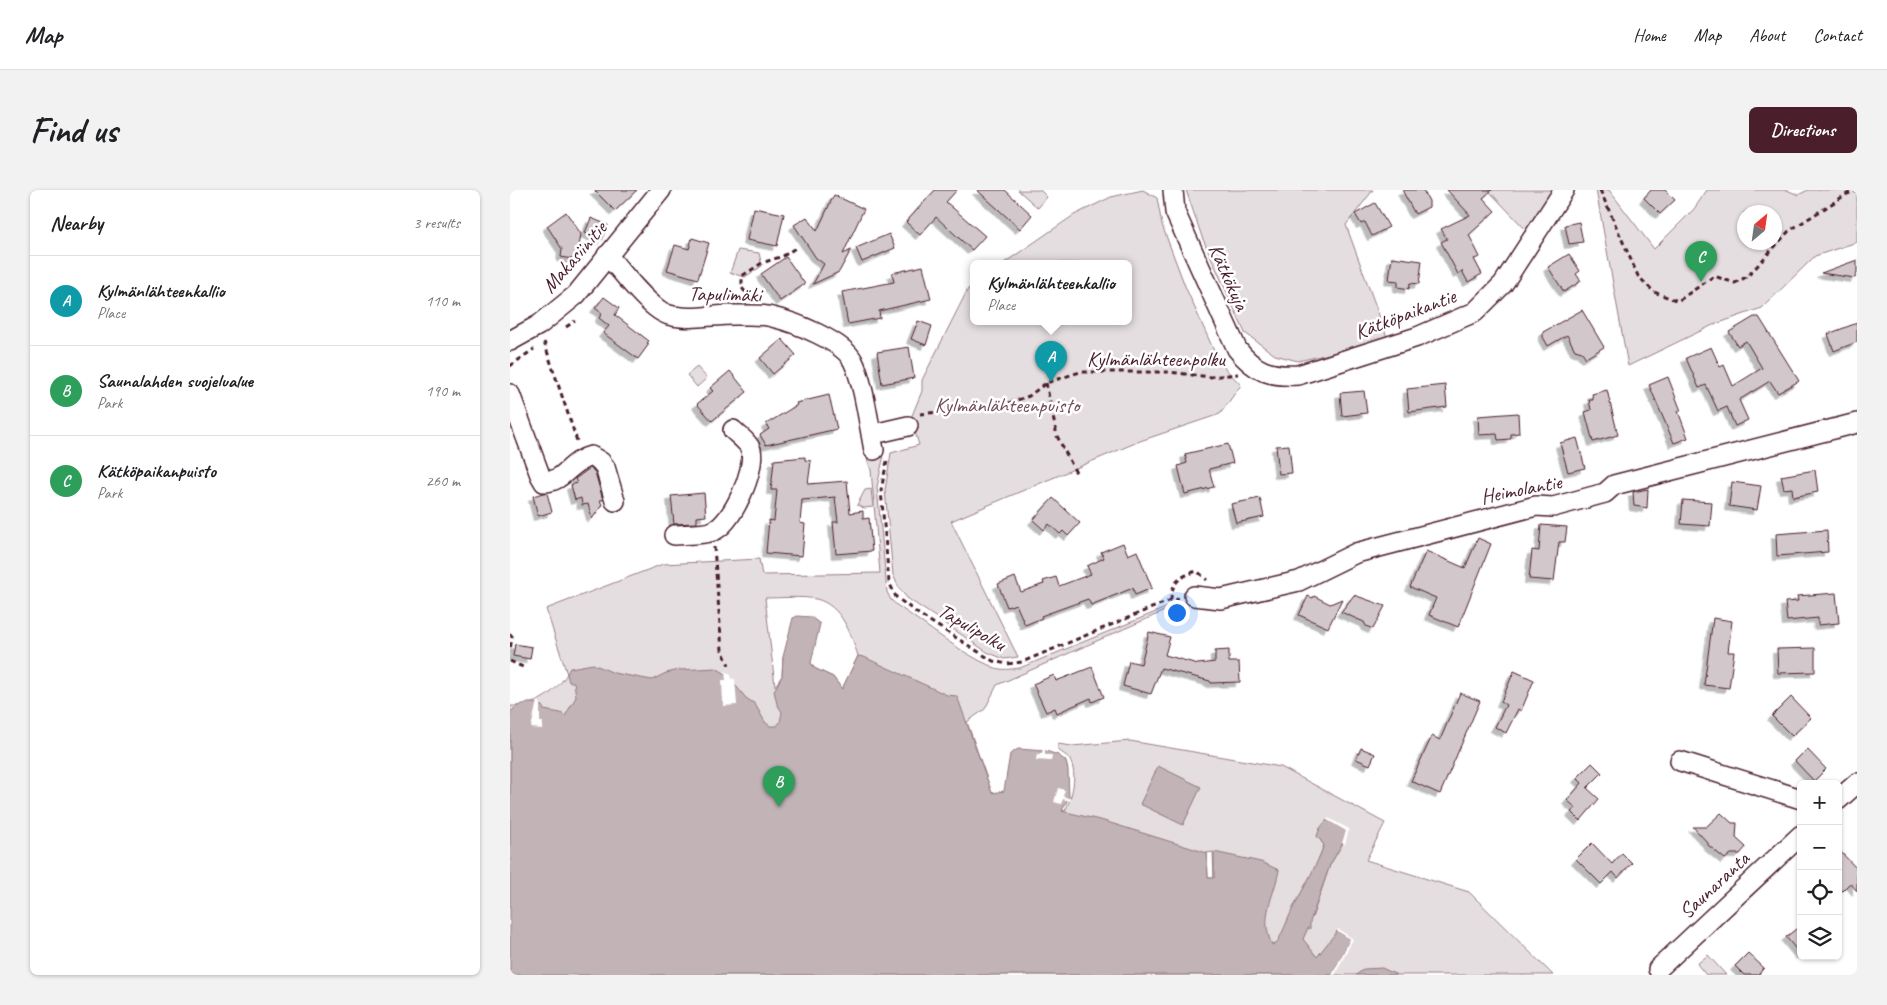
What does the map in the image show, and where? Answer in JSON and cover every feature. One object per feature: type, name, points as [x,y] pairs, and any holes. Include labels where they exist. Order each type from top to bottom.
[{"type":"street","name":"Makasiinitie","points":[[510,341],[539,325],[576,295],[661,190]]},
{"type":"street","name":"Kätkökuja","points":[[1173,190],[1175,212],[1236,348],[1247,363],[1262,371]]},
{"type":"street","name":"Kätköpaikantie","points":[[1262,371],[1280,377],[1298,376],[1417,337],[1475,312],[1503,284],[1564,190]]},
{"type":"street","name":"Tapulimäki","points":[[607,255],[654,306],[669,315],[737,314],[770,316],[830,340],[845,350],[853,361],[880,454]]},
{"type":"street","points":[[510,394],[544,482],[557,479],[581,458],[591,456],[602,462],[605,466],[615,501]]},
{"type":"street","points":[[882,432],[912,420]]},
{"type":"street","name":"Heimolantie","points":[[1194,596],[1221,599],[1299,581],[1356,553],[1383,544],[1536,506],[1553,507],[1605,493],[1614,485],[1857,423]]},
{"type":"street","points":[[674,535],[713,532],[725,523],[740,498],[750,474],[753,458],[751,448],[734,430]]},
{"type":"street","points":[[1680,761],[1797,798]]},
{"type":"street","points":[[1842,796],[1857,783]]},
{"type":"street","name":"Saunaranta","points":[[1658,968],[1797,839]]},
{"type":"path","points":[[1600,190],[1638,276],[1654,292],[1678,301],[1714,276],[1735,282],[1748,276],[1789,230],[1847,194],[1857,191]]},
{"type":"path","points":[[753,301],[745,294],[742,288],[742,276],[762,263],[783,256],[797,246]]},
{"type":"path","points":[[544,342],[576,440]]},
{"type":"path","name":"Kylmänlähteenpolku","points":[[912,420],[1000,406],[1029,396],[1046,383],[1080,372],[1169,372],[1210,377],[1262,371]]},
{"type":"path","points":[[1046,383],[1057,436],[1076,473]]},
{"type":"path","name":"Tapulipolku","points":[[880,454],[881,490],[889,582],[896,597],[993,661],[1007,664],[1022,662],[1171,600],[1194,596]]},
{"type":"path","points":[[713,532],[722,650],[728,666]]},
{"type":"path","points":[[510,634],[512,636],[510,651]]},
{"type":"path","points":[[510,661],[525,668]]},
{"type":"green space","points":[[1018,190],[1040,190],[1047,197],[1038,208]]},
{"type":"green space","name":"Kylmänlähteenpuisto","points":[[1143,190],[1157,198],[1162,225],[1185,286],[1219,362],[1241,385],[1220,414],[1140,441],[951,521],[1018,657],[1004,659],[987,652],[907,598],[899,588],[893,575],[885,490],[891,453],[919,445],[911,418],[922,391],[922,380],[970,287],[970,325],[1132,325],[1132,260],[1008,260],[1074,215],[1111,197]]},
{"type":"green space","points":[[1186,190],[1373,190],[1346,225],[1387,337],[1298,361],[1275,355],[1245,333],[1202,237]]},
{"type":"green space","points":[[1488,190],[1557,190],[1528,232]]},
{"type":"green space","points":[[1596,190],[1609,190],[1654,249],[1694,209],[1707,190],[1787,190],[1798,195],[1808,190],[1857,190],[1857,242],[1815,256],[1762,308],[1713,325],[1628,366]]},
{"type":"green space","points":[[738,250],[759,253],[762,266],[745,277],[730,273]]},
{"type":"green space","points":[[697,367],[707,378],[697,387],[687,375]]},
{"type":"green space","points":[[863,448],[867,448],[869,458],[882,455],[883,459],[877,487],[887,592],[891,600],[956,647],[993,667],[1003,669],[1020,668],[1175,604],[1176,606],[997,685],[985,709],[967,722],[992,793],[1004,792],[1065,811],[1072,793],[1074,772],[1069,759],[1058,750],[1058,744],[1072,746],[1130,741],[1281,767],[1385,823],[1366,860],[1469,892],[1553,975],[576,975],[510,840],[510,706],[536,702],[556,688],[567,674],[546,609],[663,564],[759,559],[762,575],[880,573],[871,470]],"holes":[[[798,597],[816,599],[832,607],[844,621],[858,656],[842,689],[833,677],[814,668],[811,663],[783,657],[782,676],[775,686],[765,598]],[[1317,836],[1344,841],[1330,865],[1312,918],[1295,904],[1316,867],[1324,845]],[[1213,852],[1214,878],[1208,878],[1207,853]]]},
{"type":"green space","points":[[871,489],[873,507],[864,508],[857,505],[865,490]]},
{"type":"green space","points":[[1708,955],[1726,975],[1706,975],[1697,964]]},
{"type":"shaded area","points":[[797,616],[811,617],[820,624],[811,663],[814,668],[833,677],[842,689],[858,656],[947,695],[957,696],[992,793],[1004,791],[1010,754],[1018,749],[1046,751],[1058,755],[1066,761],[1069,797],[1062,811],[1104,821],[1207,853],[1208,878],[1214,878],[1214,852],[1261,862],[1279,870],[1267,916],[1268,935],[1272,945],[1276,944],[1321,853],[1324,845],[1317,836],[1320,828],[1327,820],[1347,831],[1344,841],[1330,865],[1310,922],[1310,929],[1308,928],[1303,939],[1317,957],[1337,931],[1350,939],[1332,975],[510,975],[510,713],[520,705],[533,703],[542,706],[544,710],[561,713],[565,716],[576,697],[574,682],[569,682],[567,674],[570,668],[593,664],[614,673],[652,680],[666,673],[679,670],[716,668],[726,674],[746,698],[755,704],[765,722],[770,726],[777,726],[782,712],[777,704],[774,691],[782,676],[783,657],[793,618]]},
{"type":"shaded area","points":[[1158,766],[1201,787],[1183,825],[1140,804]]},
{"type":"shaded area","points":[[1382,968],[1397,975],[1356,975],[1364,969]]},
{"type":"pier","points":[[725,671],[731,675],[731,679],[735,679],[737,705],[723,706],[722,680],[726,680]]},
{"type":"pier","points":[[537,701],[540,702],[540,722],[543,722],[542,729],[531,728]]},
{"type":"pier","points":[[1043,748],[1045,749],[1045,755],[1052,755],[1051,761],[1036,760],[1037,754],[1042,754]]},
{"type":"pier","points":[[1058,788],[1065,790],[1063,796],[1071,799],[1070,801],[1063,799],[1061,804],[1054,802]]},
{"type":"pier","points":[[1328,818],[1349,829],[1345,844],[1342,843],[1346,831],[1327,820]]},
{"type":"pier","points":[[1338,929],[1353,939],[1335,975],[1332,975],[1350,939],[1337,931]]},
{"type":"building","points":[[594,190],[637,190],[615,211]]},
{"type":"building","points":[[935,190],[957,190],[946,202],[985,236],[972,250],[936,217],[920,235],[906,222]]},
{"type":"building","points":[[977,190],[1005,190],[1032,215],[1020,229]]},
{"type":"building","points":[[1402,190],[1423,190],[1429,201],[1429,207],[1415,214]]},
{"type":"building","points":[[1447,190],[1492,190],[1483,198],[1495,211],[1469,235],[1480,257],[1474,259],[1482,274],[1468,282],[1462,271],[1458,274],[1441,242],[1447,239],[1441,229],[1470,215]]},
{"type":"building","points":[[1651,190],[1665,190],[1675,200],[1660,214],[1644,198]]},
{"type":"building","points":[[834,195],[864,209],[843,254],[851,250],[839,272],[813,284],[824,264],[816,258],[794,225],[807,217],[817,231]]},
{"type":"building","points":[[1375,203],[1389,227],[1372,236],[1365,222],[1361,224],[1355,214]]},
{"type":"building","points":[[754,208],[784,214],[777,246],[747,240]]},
{"type":"building","points":[[566,212],[581,234],[577,260],[561,257],[562,249],[547,226]]},
{"type":"building","points":[[591,218],[608,225],[602,240],[585,233]]},
{"type":"building","points":[[1579,222],[1583,242],[1569,244],[1565,225]]},
{"type":"building","points":[[889,234],[895,248],[862,262],[856,248]]},
{"type":"building","points":[[692,238],[709,243],[698,279],[667,270],[675,245],[689,249]]},
{"type":"building","points":[[1569,254],[1580,271],[1576,274],[1581,281],[1564,292],[1548,267]]},
{"type":"building","points":[[786,257],[805,284],[780,301],[761,274]]},
{"type":"building","points":[[1392,257],[1422,261],[1419,284],[1410,283],[1409,289],[1398,287],[1398,281],[1389,280]]},
{"type":"building","points":[[1857,260],[1855,278],[1821,273]]},
{"type":"building","points":[[923,266],[931,299],[879,311],[880,318],[848,324],[842,292],[894,282],[892,273]]},
{"type":"building","points":[[604,297],[619,308],[615,315],[649,341],[647,343],[649,344],[638,359],[603,333],[609,326],[599,318],[602,313],[595,308]]},
{"type":"building","points":[[1582,310],[1604,347],[1586,358],[1582,352],[1575,350],[1567,335],[1548,346],[1543,337],[1543,332]]},
{"type":"building","points":[[1754,317],[1759,317],[1799,381],[1778,393],[1770,381],[1739,400],[1748,420],[1735,426],[1727,407],[1718,411],[1706,385],[1699,388],[1686,358],[1711,347],[1720,367],[1724,365],[1733,386],[1762,368],[1746,341],[1738,346],[1729,332]]},
{"type":"building","points":[[918,321],[932,326],[926,345],[911,339]]},
{"type":"building","points":[[1857,323],[1857,342],[1834,351],[1828,334]]},
{"type":"building","points":[[782,339],[796,355],[773,374],[760,358]]},
{"type":"building","points":[[909,347],[914,378],[882,384],[877,352]]},
{"type":"building","points":[[730,371],[747,392],[712,421],[697,404],[713,391],[710,388]]},
{"type":"building","points":[[1668,377],[1681,411],[1678,411],[1688,438],[1674,443],[1649,385]]},
{"type":"building","points":[[1445,385],[1447,407],[1409,412],[1407,389]]},
{"type":"building","points":[[1607,390],[1618,435],[1593,442],[1585,412],[1591,410],[1589,400],[1593,400],[1592,394]]},
{"type":"building","points":[[1364,391],[1367,413],[1342,416],[1340,393]]},
{"type":"building","points":[[829,395],[837,429],[766,445],[760,435],[769,429],[766,424],[797,405],[796,403]]},
{"type":"building","points":[[1518,413],[1519,433],[1511,434],[1511,439],[1498,440],[1497,434],[1479,435],[1478,416]]},
{"type":"building","points":[[1577,438],[1585,468],[1568,472],[1560,443]]},
{"type":"building","points":[[1228,444],[1233,463],[1209,469],[1214,487],[1185,494],[1178,466],[1187,463],[1185,454]]},
{"type":"building","points":[[1289,445],[1292,473],[1279,474],[1276,446]]},
{"type":"building","points":[[805,457],[805,460],[811,461],[808,484],[847,481],[850,513],[863,511],[863,519],[869,518],[872,551],[836,554],[833,522],[838,522],[835,497],[802,500],[800,523],[805,524],[802,556],[766,553],[769,520],[774,521],[777,490],[771,490],[774,460]]},
{"type":"building","points":[[590,468],[595,472],[603,500],[600,500],[602,505],[592,519],[588,504],[582,505],[581,498],[575,500],[571,485],[577,483],[575,479]]},
{"type":"building","points":[[1815,470],[1818,492],[1793,497],[1792,488],[1784,489],[1781,476]]},
{"type":"building","points":[[1732,482],[1761,486],[1757,510],[1729,506]]},
{"type":"building","points":[[1648,489],[1647,508],[1634,506],[1633,492]]},
{"type":"building","points":[[547,493],[552,512],[538,516],[533,496]]},
{"type":"building","points":[[704,493],[706,516],[697,517],[697,523],[674,524],[671,496]]},
{"type":"building","points":[[1053,498],[1080,523],[1068,536],[1063,531],[1060,534],[1049,524],[1044,530],[1033,520]]},
{"type":"building","points":[[1260,498],[1264,517],[1236,523],[1231,504]]},
{"type":"building","points":[[1683,500],[1712,502],[1710,526],[1681,524]]},
{"type":"building","points":[[1541,525],[1567,527],[1565,542],[1559,542],[1554,581],[1529,579],[1532,550],[1539,551]]},
{"type":"building","points":[[1827,530],[1828,552],[1777,556],[1776,534]]},
{"type":"building","points":[[1478,538],[1491,544],[1458,627],[1429,615],[1436,598],[1410,587],[1426,551],[1465,568]]},
{"type":"building","points":[[1123,543],[1128,555],[1137,551],[1152,588],[1135,595],[1133,588],[1091,605],[1088,599],[1041,616],[1042,618],[1025,625],[1016,604],[1007,607],[998,584],[1015,577],[1021,592],[1044,584],[1043,581],[1056,577],[1059,586],[1091,574],[1087,566],[1104,558],[1101,552]]},
{"type":"building","points":[[1836,593],[1839,623],[1818,625],[1818,618],[1787,621],[1785,602],[1798,601],[1797,596]]},
{"type":"building","points":[[1354,595],[1385,606],[1373,629],[1366,626],[1364,622],[1341,612]]},
{"type":"building","points":[[1308,596],[1313,598],[1314,596],[1330,604],[1342,599],[1328,628],[1299,615]]},
{"type":"building","points":[[1713,618],[1732,621],[1728,652],[1734,652],[1729,688],[1704,685]]},
{"type":"building","points":[[1149,632],[1170,637],[1165,655],[1198,664],[1215,662],[1215,651],[1229,650],[1229,662],[1239,662],[1240,682],[1211,683],[1210,681],[1161,668],[1151,694],[1123,686],[1129,661],[1141,664]]},
{"type":"building","points":[[515,644],[532,647],[530,659],[513,656]]},
{"type":"building","points":[[1815,648],[1815,672],[1778,673],[1777,649]]},
{"type":"building","points":[[1092,667],[1104,697],[1092,702],[1091,698],[1057,713],[1055,708],[1046,712],[1033,684],[1054,675],[1056,681]]},
{"type":"building","points":[[1514,671],[1534,680],[1521,711],[1518,709],[1506,733],[1495,727],[1506,705],[1501,702]]},
{"type":"building","points":[[1460,693],[1480,701],[1440,794],[1411,781],[1432,736],[1440,740]]},
{"type":"building","points":[[1791,697],[1811,718],[1792,736],[1772,716]]},
{"type":"building","points":[[1361,748],[1375,754],[1370,765],[1356,759]]},
{"type":"building","points":[[1807,749],[1826,769],[1813,780],[1795,761]]},
{"type":"building","points":[[1592,763],[1602,773],[1587,788],[1599,799],[1580,821],[1571,812],[1576,808],[1567,800],[1582,783],[1577,778]]},
{"type":"building","points":[[1721,813],[1732,823],[1737,823],[1736,838],[1746,847],[1740,854],[1731,854],[1725,859],[1708,845],[1693,827],[1706,827]]},
{"type":"building","points":[[1592,843],[1612,864],[1622,853],[1632,863],[1618,878],[1613,872],[1601,884],[1576,859]]},
{"type":"building","points":[[1842,853],[1857,869],[1857,891],[1850,883],[1842,891]]},
{"type":"building","points":[[1797,928],[1797,950],[1786,937]]},
{"type":"building","points":[[1748,953],[1764,968],[1758,975],[1744,975],[1735,966]]},
{"type":"place","name":"Kätköpaikanpuisto","points":[[1701,282]]},
{"type":"place","name":"Kylmänlähteenkallio","points":[[1051,382]]},
{"type":"place","name":"Saunalahden suojelualue","points":[[779,807]]}]
